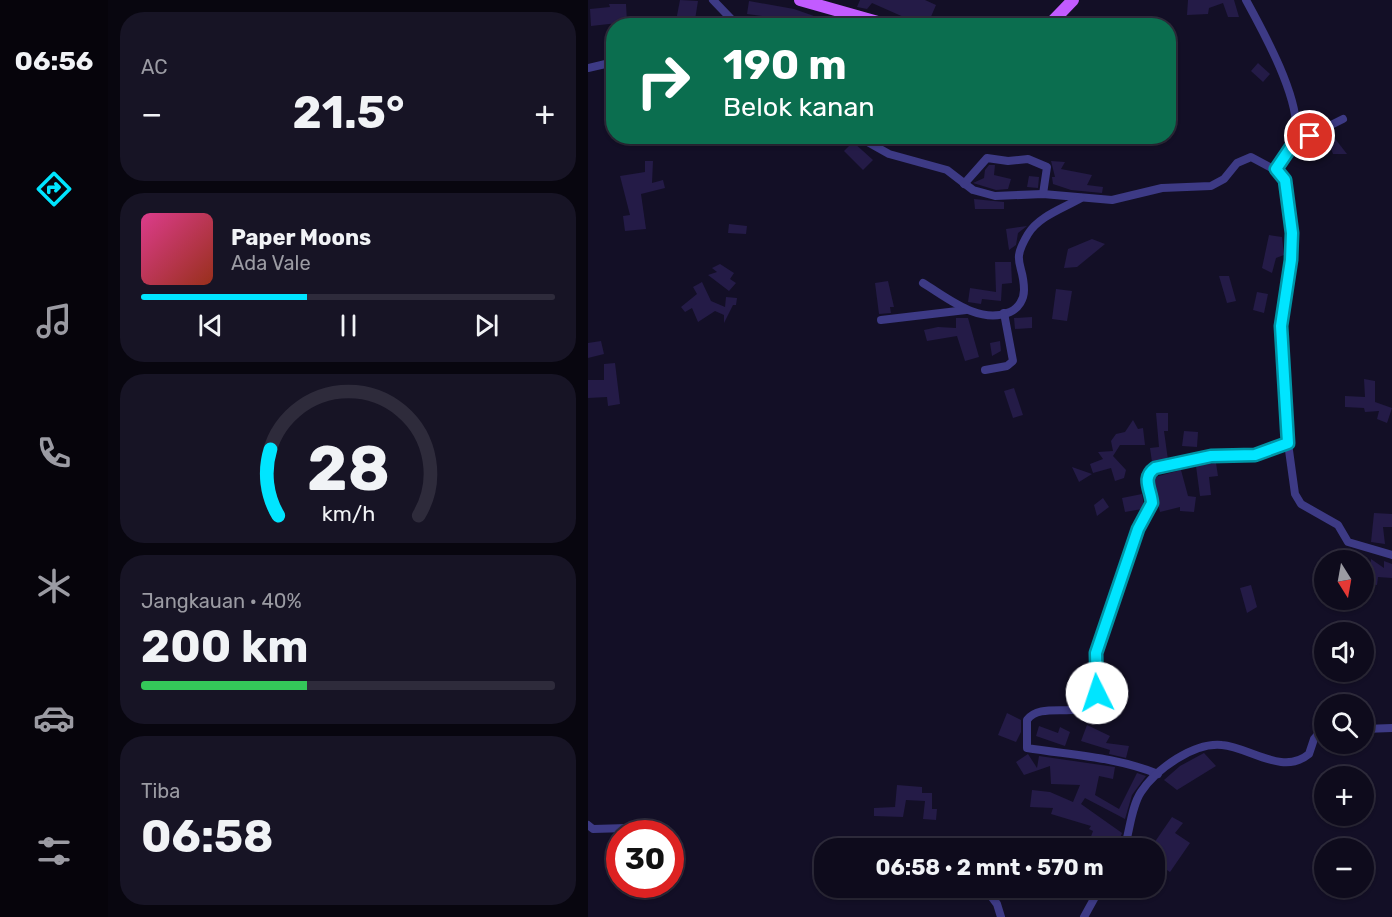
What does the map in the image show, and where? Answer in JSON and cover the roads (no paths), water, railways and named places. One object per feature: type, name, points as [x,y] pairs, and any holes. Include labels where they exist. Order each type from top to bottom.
[{"type":"main road","points":[[800,0],[864,18]]},
{"type":"main road","points":[[1055,18],[1073,0]]},
{"type":"street","points":[[713,0],[730,18]]},
{"type":"street","points":[[1246,0],[1263,30],[1288,90],[1296,127],[1293,144],[1276,169]]},
{"type":"street","points":[[588,68],[606,64]]},
{"type":"street","points":[[1293,144],[1343,119]]},
{"type":"street","points":[[871,144],[889,154],[947,170],[973,190],[995,196],[1043,194],[1112,200],[1162,188],[1211,186],[1224,179],[1237,163],[1251,157],[1276,169],[1285,180],[1292,233],[1291,260],[1281,326],[1288,443],[1298,500],[1338,525],[1348,542],[1392,555]]},
{"type":"street","points":[[964,184],[987,158],[1008,161],[1028,159],[1047,167],[1043,194]]},
{"type":"street","points":[[923,283],[968,310],[987,315],[1004,314],[1014,310],[1024,290],[1017,258],[1029,232],[1038,222],[1081,198]]},
{"type":"street","points":[[881,320],[968,310]]},
{"type":"street","points":[[985,370],[1007,366],[1012,361],[1004,314]]},
{"type":"street","points":[[1158,774],[1140,767],[1064,751],[1029,748],[1025,745],[1028,735],[1026,723],[1032,714],[1086,707],[1095,699],[1096,653],[1133,543],[1152,503],[1146,479],[1155,468],[1211,456],[1255,455],[1288,443]]},
{"type":"street","points":[[1374,729],[1392,728]]},
{"type":"street","points":[[1127,838],[1141,792],[1158,774],[1198,749],[1223,745],[1274,760],[1296,761],[1309,754],[1314,739]]},
{"type":"street","points":[[588,825],[593,829],[606,829]]},
{"type":"street","points":[[992,898],[1001,917]]},
{"type":"street","points":[[1084,917],[1094,898]]}]
